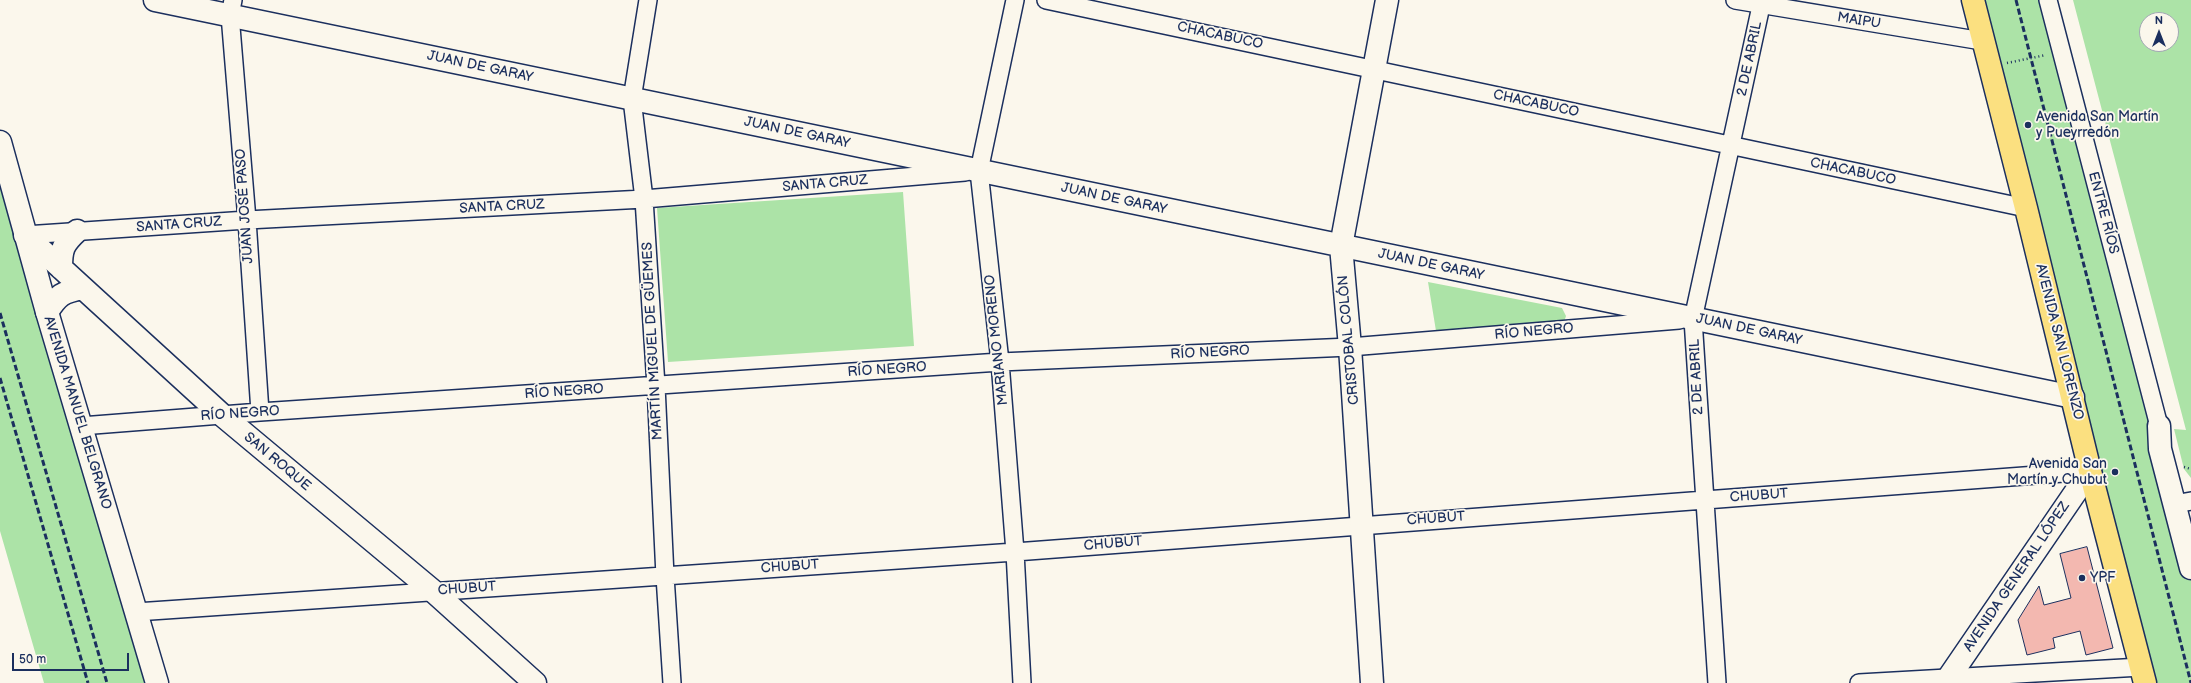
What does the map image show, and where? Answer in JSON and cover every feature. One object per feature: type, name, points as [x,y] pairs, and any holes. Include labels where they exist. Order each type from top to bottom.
[{"type":"main road","name":"AVENIDA SAN LORENZO","points":[[1973,0],[1982,41],[2026,208],[2073,397],[2090,471],[2143,675]]},
{"type":"street","name":"JUAN DE GARAY","points":[[156,0],[231,8],[632,99],[2073,397]]},
{"type":"street","name":"MARTÍN MIGUEL DE GÜEMES","points":[[648,0],[632,99],[644,199],[672,683]]},
{"type":"street","name":"MARIANO MORENO","points":[[1015,0],[979,171],[1000,362],[1016,552],[1022,683]]},
{"type":"street","name":"CHACABUCO","points":[[1046,0],[2026,208]]},
{"type":"street","name":"CRISTOBAL COLÓN","points":[[1372,683],[1350,346],[1341,246],[1387,0]]},
{"type":"street","name":"MAIPU","points":[[1735,0],[1761,6],[1982,41]]},
{"type":"street","name":"ENTRE RÍOS","points":[[2048,0],[2159,426],[2160,449],[2186,505],[2191,568]]},
{"type":"street","name":"2 DE ABRIL","points":[[1717,683],[1693,319],[1761,6]]},
{"type":"street","name":"JUAN JOSÉ PASO","points":[[231,8],[260,412]]},
{"type":"street","name":"AVENIDA MANUEL BELGRANO","points":[[0,142],[80,426],[157,683]]},
{"type":"street","name":"SANTA CRUZ","points":[[25,235],[247,220],[644,199],[979,171]]},
{"type":"street","points":[[61,268],[61,255],[65,243],[77,231]]},
{"type":"street","name":"SAN ROQUE","points":[[25,235],[222,415],[433,591],[535,683]]},
{"type":"street","points":[[47,312],[56,298],[67,291],[83,288]]},
{"type":"street","name":"RÍO NEGRO","points":[[80,426],[260,412],[1000,362],[1350,346],[1693,319]]},
{"type":"street","name":"CHUBUT","points":[[136,612],[1016,552],[2090,471]]},
{"type":"street","name":"AVENIDA GENERAL LÓPEZ","points":[[1947,680],[2090,471]]},
{"type":"street","points":[[1859,683],[2143,675]]},
{"type":"path","points":[[1989,66],[2061,52]]},
{"type":"green space","points":[[1973,0],[2048,0],[2191,568],[2191,683],[2145,683]]},
{"type":"green space","points":[[2073,0],[2191,0],[2191,478],[2184,469],[2174,429],[2186,430]]},
{"type":"green space","points":[[0,142],[157,683],[44,683],[0,531]]},
{"type":"green space","points":[[903,192],[914,346],[668,362],[657,208]]},
{"type":"green space","points":[[1428,282],[1562,308],[1566,316],[1564,322],[1436,331]]},
{"type":"building","points":[[2087,547],[2113,648],[2086,655],[2080,631],[2053,638],[2055,648],[2027,655],[2018,620],[2039,586],[2044,605],[2071,598],[2060,554]]},
{"type":"railway","points":[[2016,0],[2191,683]]},
{"type":"railway","points":[[0,313],[107,683]]},
{"type":"railway","points":[[0,378],[88,683]]},
{"type":"place","name":"Avenida San Martín y Pueyrredón","points":[[2028,125]]},
{"type":"place","name":"Avenida San Martín y Chubut","points":[[2115,472]]},
{"type":"place","name":"YPF","points":[[2082,578]]}]
